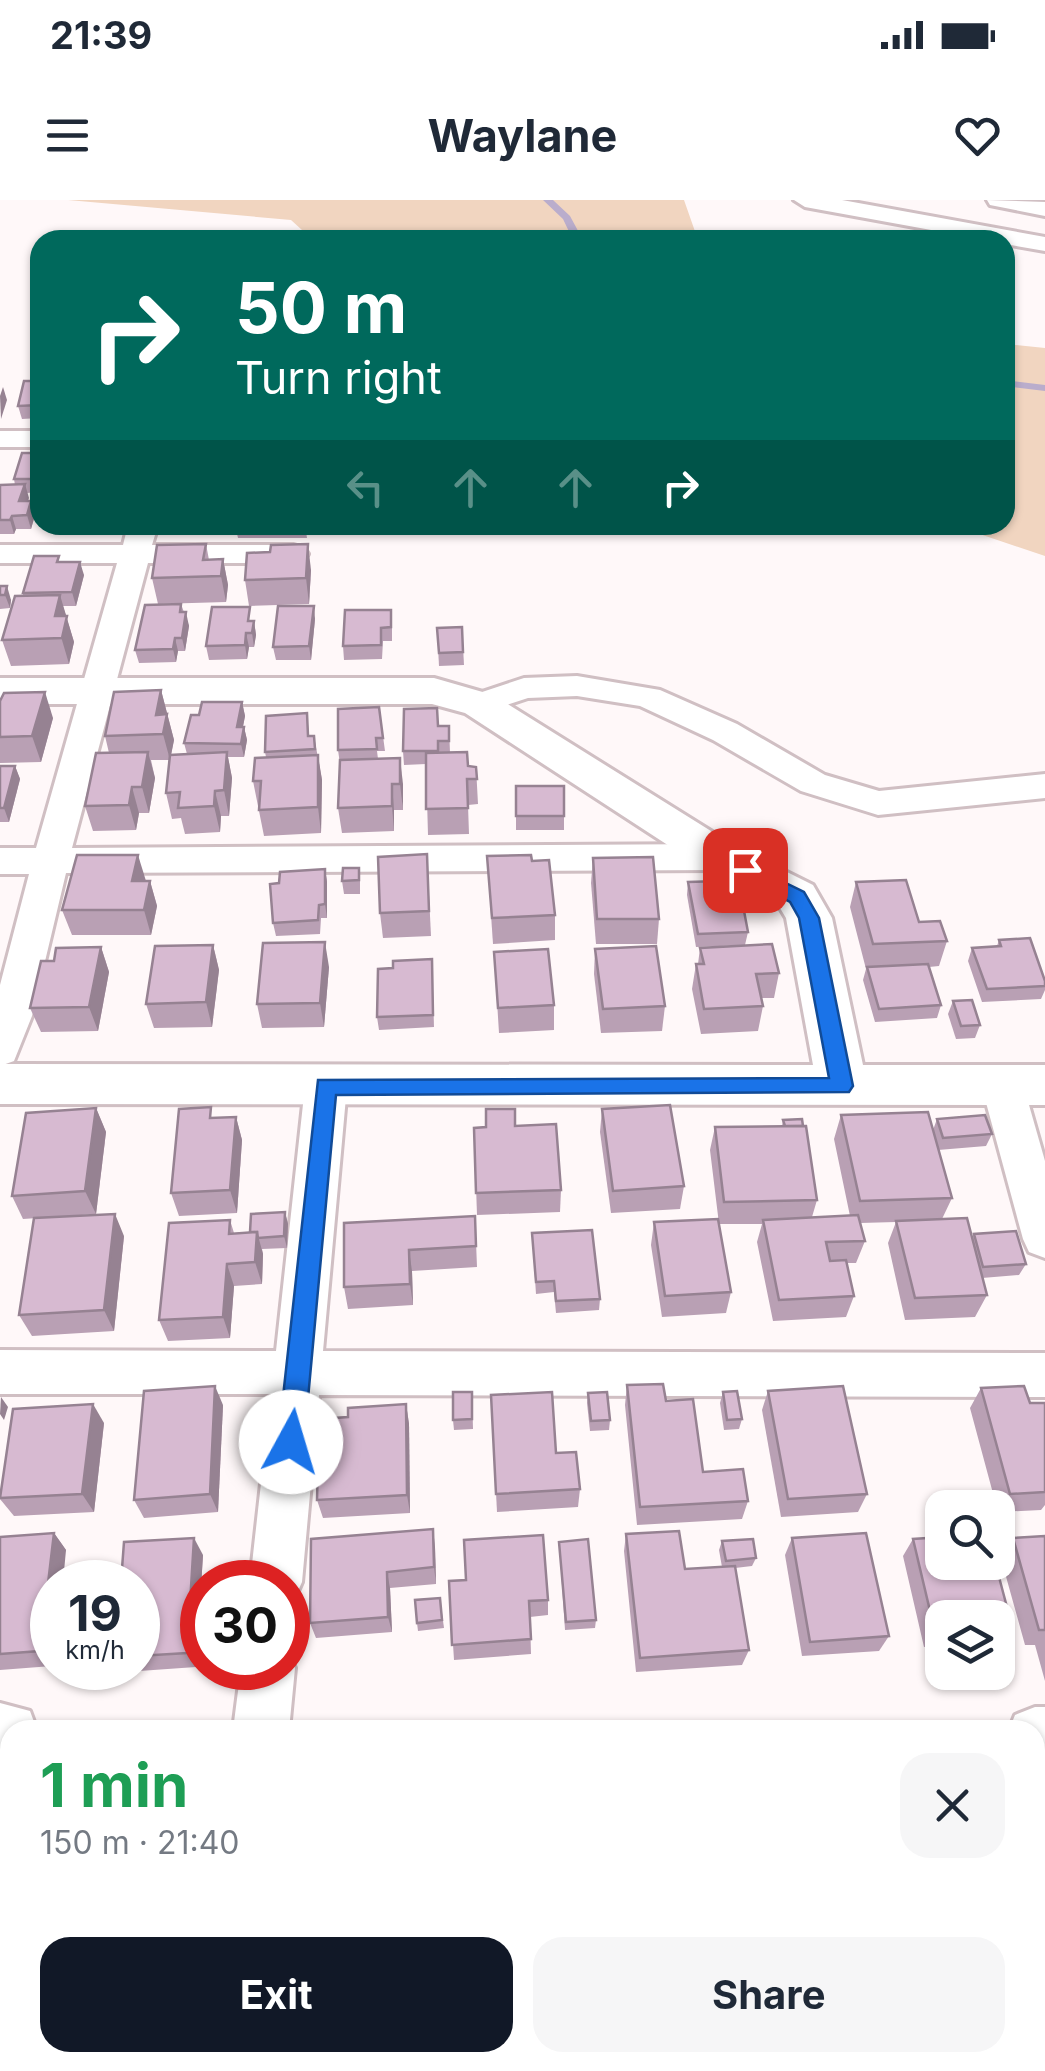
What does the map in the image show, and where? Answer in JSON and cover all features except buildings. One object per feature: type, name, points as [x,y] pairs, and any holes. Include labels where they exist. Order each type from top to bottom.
[{"type":"street","points":[[805,200],[969,230]]},
{"type":"street","points":[[998,200],[1045,209]]},
{"type":"street","points":[[1015,238],[1045,244]]},
{"type":"street","points":[[0,439],[30,439]]},
{"type":"street","points":[[0,554],[138,539],[293,554]]},
{"type":"street","points":[[0,1050],[138,539]]},
{"type":"street","points":[[478,704],[524,688],[542,687],[577,686],[648,697],[725,732],[814,783],[878,803],[1045,786]]},
{"type":"street","points":[[0,691],[434,691],[478,704],[718,857],[797,897],[809,918],[842,1086]]},
{"type":"street","points":[[0,862],[718,857]]},
{"type":"street","points":[[0,1084],[1024,1084],[1045,1239]]},
{"type":"street","points":[[278,1560],[326,1086]]},
{"type":"street","points":[[0,1372],[1045,1374]]},
{"type":"street","points":[[263,1720],[266,1690]]},
{"type":"shaded area","points":[[68,200],[684,200],[694,230],[302,230],[291,220]]},
{"type":"shaded area","points":[[1015,345],[1045,348],[1045,556],[983,535],[1015,535]]},
{"type":"waterway","points":[[548,200],[567,218],[573,230]]},
{"type":"waterway","points":[[1015,384],[1045,388]]},
{"type":"route","points":[[291,1442],[326,1086],[842,1086],[809,918],[797,897],[745,870]]}]
